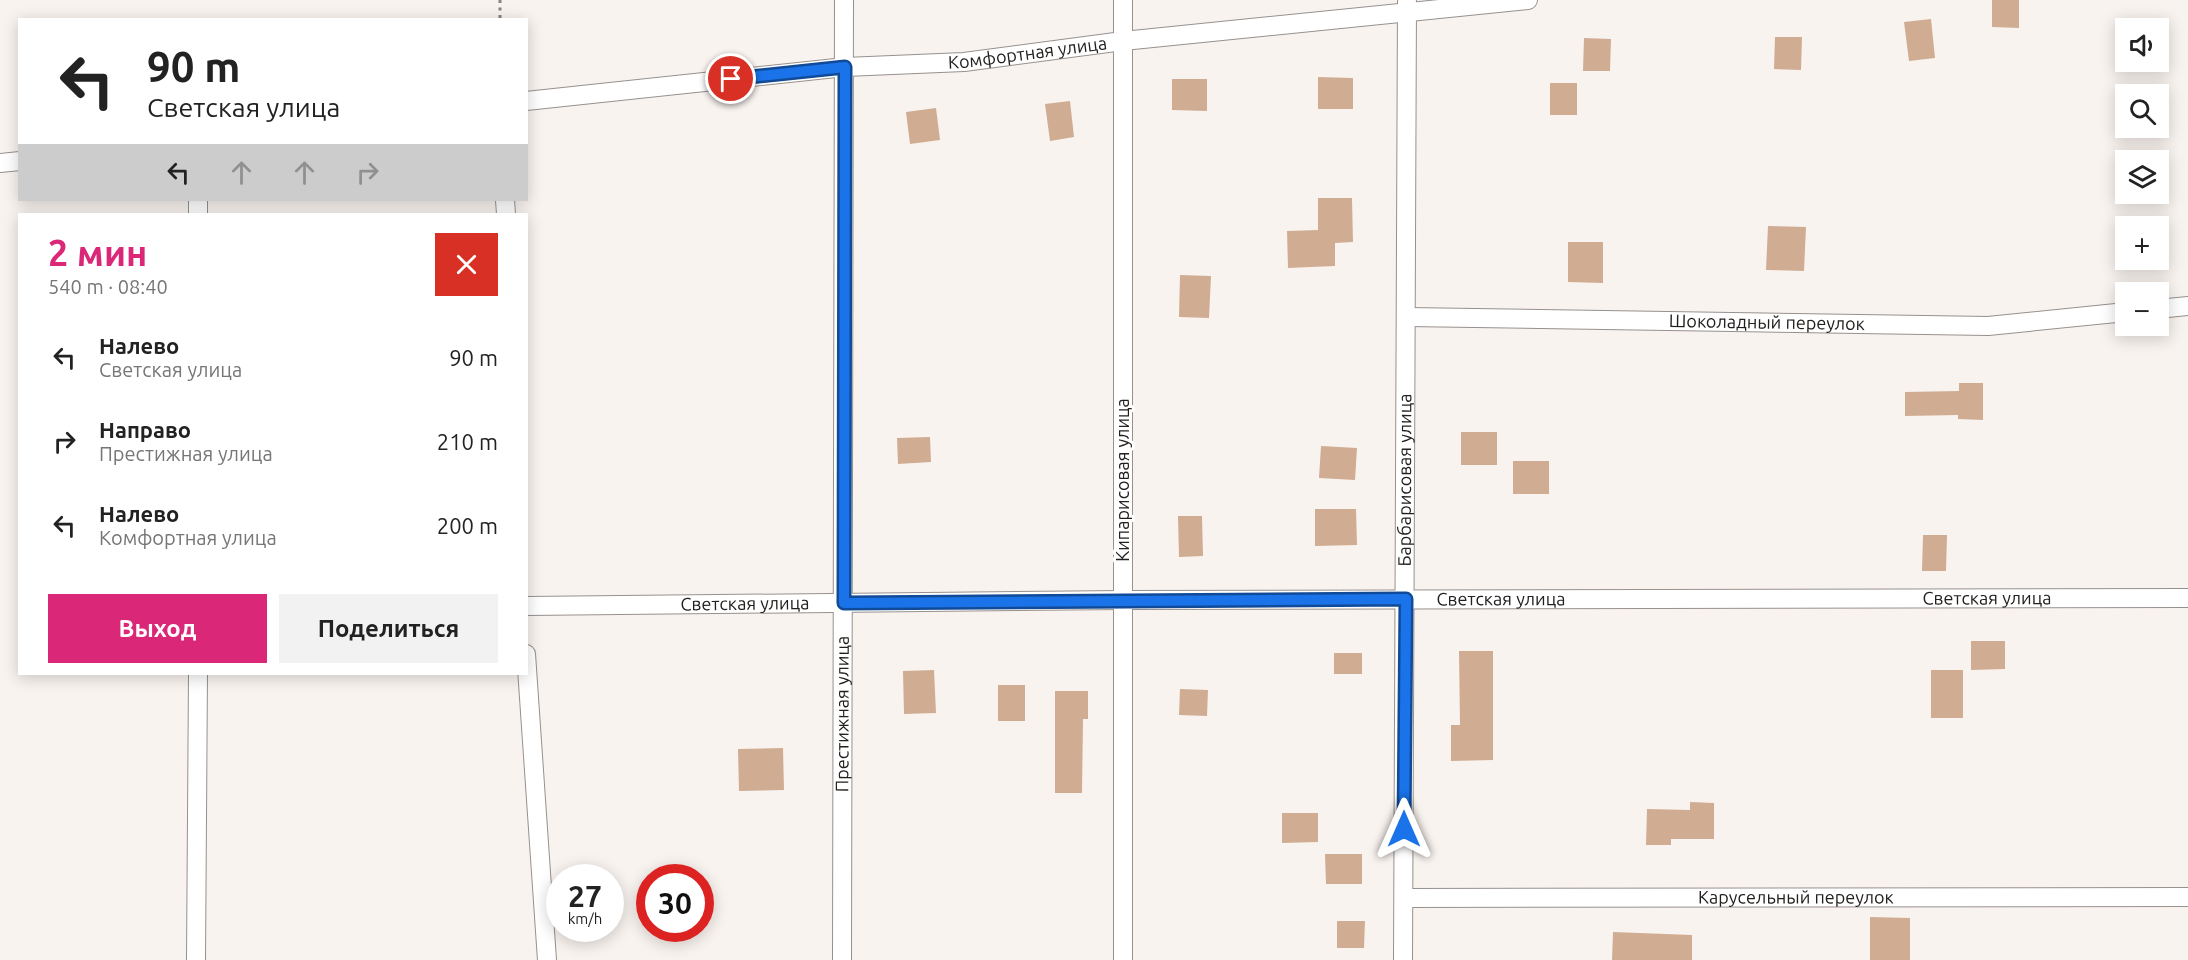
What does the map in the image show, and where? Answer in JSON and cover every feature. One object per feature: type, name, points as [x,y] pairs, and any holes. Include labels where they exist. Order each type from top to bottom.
[{"type":"street","name":"Престижная улица","points":[[842,960],[844,0]]},
{"type":"street","name":"Кипарисовая улица","points":[[1123,0],[1123,960]]},
{"type":"street","name":"Комфортная улица","points":[[528,101],[845,67],[964,62],[1407,6],[1528,0]]},
{"type":"street","name":"Барбарисовая улица","points":[[1403,960],[1407,6]]},
{"type":"street","points":[[0,163],[18,161]]},
{"type":"street","points":[[2169,308],[2188,306]]},
{"type":"street","name":"Шоколадный переулок","points":[[1407,317],[1988,326],[2115,313]]},
{"type":"street","name":"Светская улица","points":[[528,606],[1123,600],[2188,598]]},
{"type":"street","points":[[196,960],[198,675]]},
{"type":"street","points":[[528,675],[548,960]]},
{"type":"street","name":"Карусельный переулок","points":[[1404,898],[2188,897]]},
{"type":"path","points":[[500,0],[500,18]]},
{"type":"building","points":[[1992,0],[2019,0],[2019,28],[1992,27]]},
{"type":"building","points":[[1931,19],[1935,58],[1909,61],[1904,22]]},
{"type":"building","points":[[1775,37],[1802,37],[1801,70],[1774,69]]},
{"type":"building","points":[[1584,38],[1611,39],[1610,71],[1583,71]]},
{"type":"building","points":[[1318,77],[1353,78],[1353,109],[1318,109]]},
{"type":"building","points":[[1172,79],[1207,79],[1207,111],[1172,110]]},
{"type":"building","points":[[1550,83],[1577,83],[1577,115],[1550,115]]},
{"type":"building","points":[[1070,101],[1074,137],[1050,141],[1045,104]]},
{"type":"building","points":[[936,108],[940,140],[910,144],[906,112]]},
{"type":"building","points":[[1318,198],[1352,198],[1353,242],[1335,243],[1335,266],[1288,268],[1287,231],[1318,230]]},
{"type":"building","points":[[1768,226],[1806,227],[1804,271],[1766,270]]},
{"type":"building","points":[[1568,242],[1603,242],[1603,283],[1568,282]]},
{"type":"building","points":[[1180,275],[1211,276],[1209,318],[1179,317]]},
{"type":"building","points":[[1959,383],[1983,383],[1983,420],[1958,419],[1958,415],[1905,416],[1905,392],[1959,391]]},
{"type":"building","points":[[1461,432],[1497,432],[1497,465],[1461,465]]},
{"type":"building","points":[[930,437],[931,462],[898,464],[897,438]]},
{"type":"building","points":[[1321,446],[1357,448],[1355,480],[1319,478]]},
{"type":"building","points":[[1513,461],[1549,461],[1549,494],[1513,494]]},
{"type":"building","points":[[1315,509],[1356,509],[1357,545],[1315,546]]},
{"type":"building","points":[[1178,516],[1202,516],[1203,556],[1179,557]]},
{"type":"building","points":[[1923,535],[1947,535],[1946,571],[1922,571]]},
{"type":"building","points":[[1971,641],[2005,641],[2005,669],[1971,670]]},
{"type":"building","points":[[1459,651],[1493,651],[1493,760],[1451,761],[1451,725],[1460,725]]},
{"type":"building","points":[[1334,653],[1362,653],[1362,674],[1334,674]]},
{"type":"building","points":[[934,670],[936,713],[904,714],[903,671]]},
{"type":"building","points":[[1931,670],[1963,670],[1963,718],[1931,718]]},
{"type":"building","points":[[998,685],[1025,685],[1025,721],[998,721]]},
{"type":"building","points":[[1180,689],[1208,690],[1207,716],[1179,715]]},
{"type":"building","points":[[1055,691],[1088,691],[1088,719],[1083,719],[1082,793],[1055,793]]},
{"type":"building","points":[[783,748],[784,790],[739,791],[738,749]]},
{"type":"building","points":[[1690,802],[1714,803],[1714,839],[1671,839],[1671,845],[1646,845],[1647,809],[1690,810]]},
{"type":"building","points":[[1282,813],[1318,813],[1318,842],[1282,843]]},
{"type":"building","points":[[1325,854],[1362,854],[1362,884],[1326,884]]},
{"type":"building","points":[[1870,917],[1910,918],[1910,960],[1870,960]]},
{"type":"building","points":[[1337,921],[1365,921],[1364,948],[1337,948]]},
{"type":"building","points":[[1613,932],[1692,935],[1692,960],[1612,960]]},
{"type":"route","points":[[731,79],[845,67],[844,603],[1406,599],[1404,829]]}]
